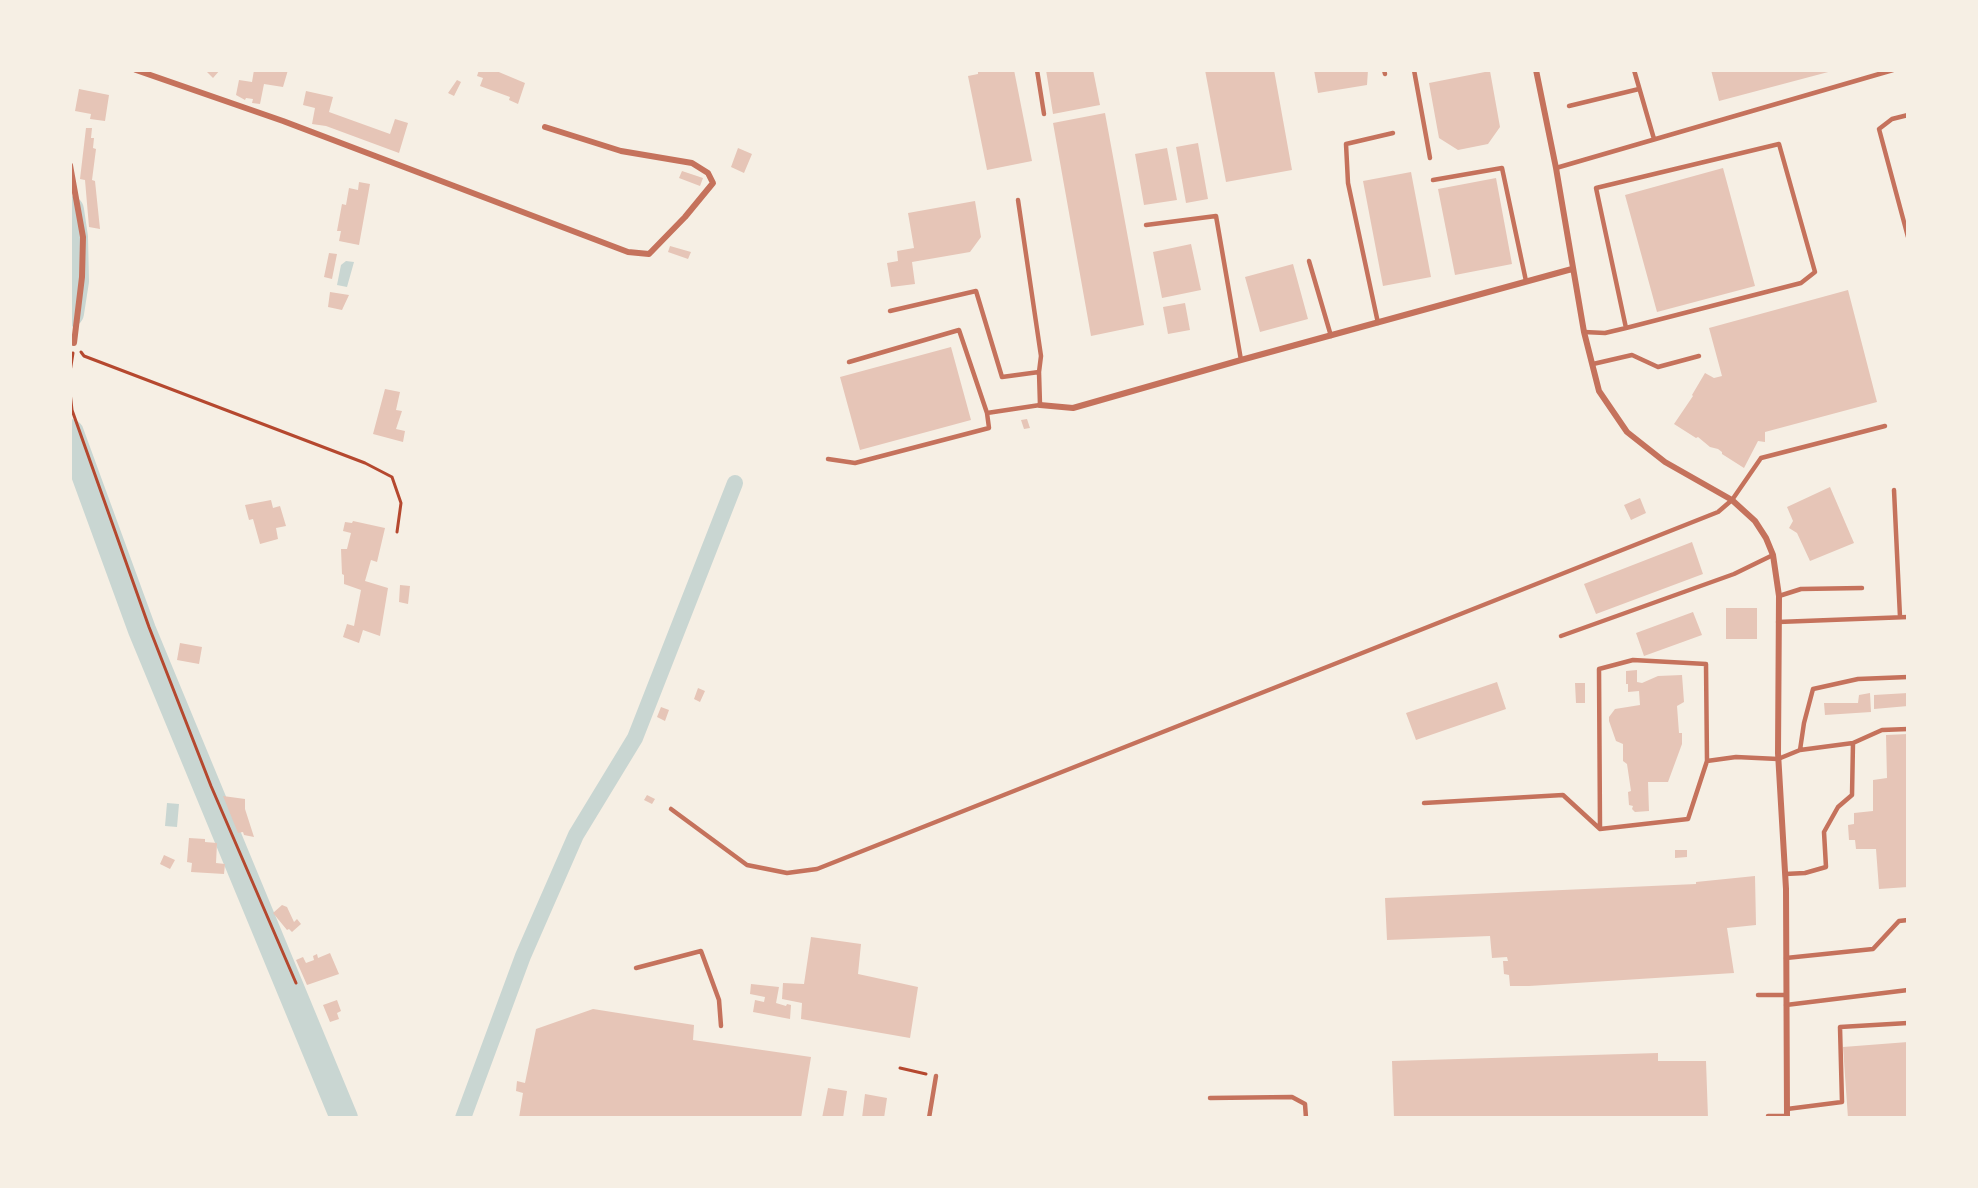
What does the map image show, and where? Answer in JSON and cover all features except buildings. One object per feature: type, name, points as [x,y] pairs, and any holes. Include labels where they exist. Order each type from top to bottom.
[{"type":"street","points":[[136,70],[283,121],[628,252],[649,254],[685,217],[713,183],[708,173],[692,163],[621,151],[545,127]]},
{"type":"street","points":[[1536,70],[1556,168],[1584,332],[1599,390],[1628,432],[1665,462],[1732,500],[1755,521],[1773,555],[1779,596],[1778,759],[1785,874],[1787,1114]]},
{"type":"street","points":[[70,165],[83,237],[82,278],[74,343]]},
{"type":"street","points":[[1040,405],[1073,408],[1572,269]]},
{"type":"lane","points":[[1037,70],[1044,114]]},
{"type":"lane","points":[[1414,70],[1430,158]]},
{"type":"lane","points":[[1634,70],[1654,139]]},
{"type":"lane","points":[[1556,168],[1893,70]]},
{"type":"lane","points":[[1569,105],[1639,89]]},
{"type":"lane","points":[[1908,115],[1892,118],[1879,129],[1908,237]]},
{"type":"lane","points":[[1378,323],[1347,183],[1346,144],[1393,133]]},
{"type":"lane","points":[[1584,332],[1605,333],[1626,328],[1801,283],[1815,272],[1779,144],[1596,188],[1626,328]]},
{"type":"lane","points":[[1433,180],[1502,168],[1526,281]]},
{"type":"lane","points":[[987,413],[1040,405],[1041,357],[1018,200]]},
{"type":"lane","points":[[1146,225],[1216,216],[1241,360]]},
{"type":"lane","points":[[1309,261],[1331,336]]},
{"type":"lane","points":[[890,311],[976,291],[1002,377],[1039,372]]},
{"type":"lane","points":[[828,459],[855,463],[989,428],[987,413],[959,330],[849,362]]},
{"type":"lane","points":[[1593,364],[1632,355],[1658,367],[1698,356]]},
{"type":"lane","points":[[671,809],[747,865],[787,873],[817,869],[1718,512],[1732,500],[1761,458],[1885,426]]},
{"type":"lane","points":[[1894,490],[1900,617]]},
{"type":"lane","points":[[1561,636],[1734,574],[1773,555]]},
{"type":"lane","points":[[1779,596],[1800,589],[1862,588]]},
{"type":"lane","points":[[1778,621],[1908,617]]},
{"type":"lane","points":[[1424,803],[1563,795],[1600,829],[1688,819],[1707,761],[1706,664],[1633,660],[1599,669],[1600,829]]},
{"type":"lane","points":[[1800,750],[1813,689],[1858,679],[1908,677]]},
{"type":"lane","points":[[1707,761],[1736,757],[1778,759],[1800,750],[1853,742],[1882,730],[1908,729]]},
{"type":"lane","points":[[1785,874],[1805,873],[1826,867],[1824,832],[1838,807],[1852,795],[1853,742]]},
{"type":"lane","points":[[1786,958],[1873,949],[1899,921],[1908,920]]},
{"type":"lane","points":[[636,968],[701,951],[719,1000],[721,1026]]},
{"type":"lane","points":[[1786,1005],[1908,990]]},
{"type":"lane","points":[[1758,995],[1786,995]]},
{"type":"lane","points":[[1768,1116],[1842,1102],[1840,1027],[1908,1023]]},
{"type":"lane","points":[[929,1118],[936,1076]]},
{"type":"lane","points":[[1210,1098],[1292,1097],[1305,1104],[1306,1118]]},
{"type":"path","points":[[70,372],[74,343]]},
{"type":"path","points":[[74,343],[84,356],[365,463],[392,477],[401,503],[397,532]]},
{"type":"path","points":[[70,392],[72,410],[149,627],[211,786],[296,983]]},
{"type":"path","points":[[900,1068],[936,1076]]},
{"type":"shaded area","points":[[346,261],[354,262],[347,287],[337,285],[341,265]]},
{"type":"shaded area","points":[[167,803],[179,804],[177,827],[165,826]]},
{"type":"waterway","points":[[70,210],[74,237],[75,281],[70,313]]},
{"type":"waterway","points":[[70,433],[142,630],[344,1118]]},
{"type":"waterway","points":[[463,1118],[523,956],[576,835],[635,738],[735,483]]}]
